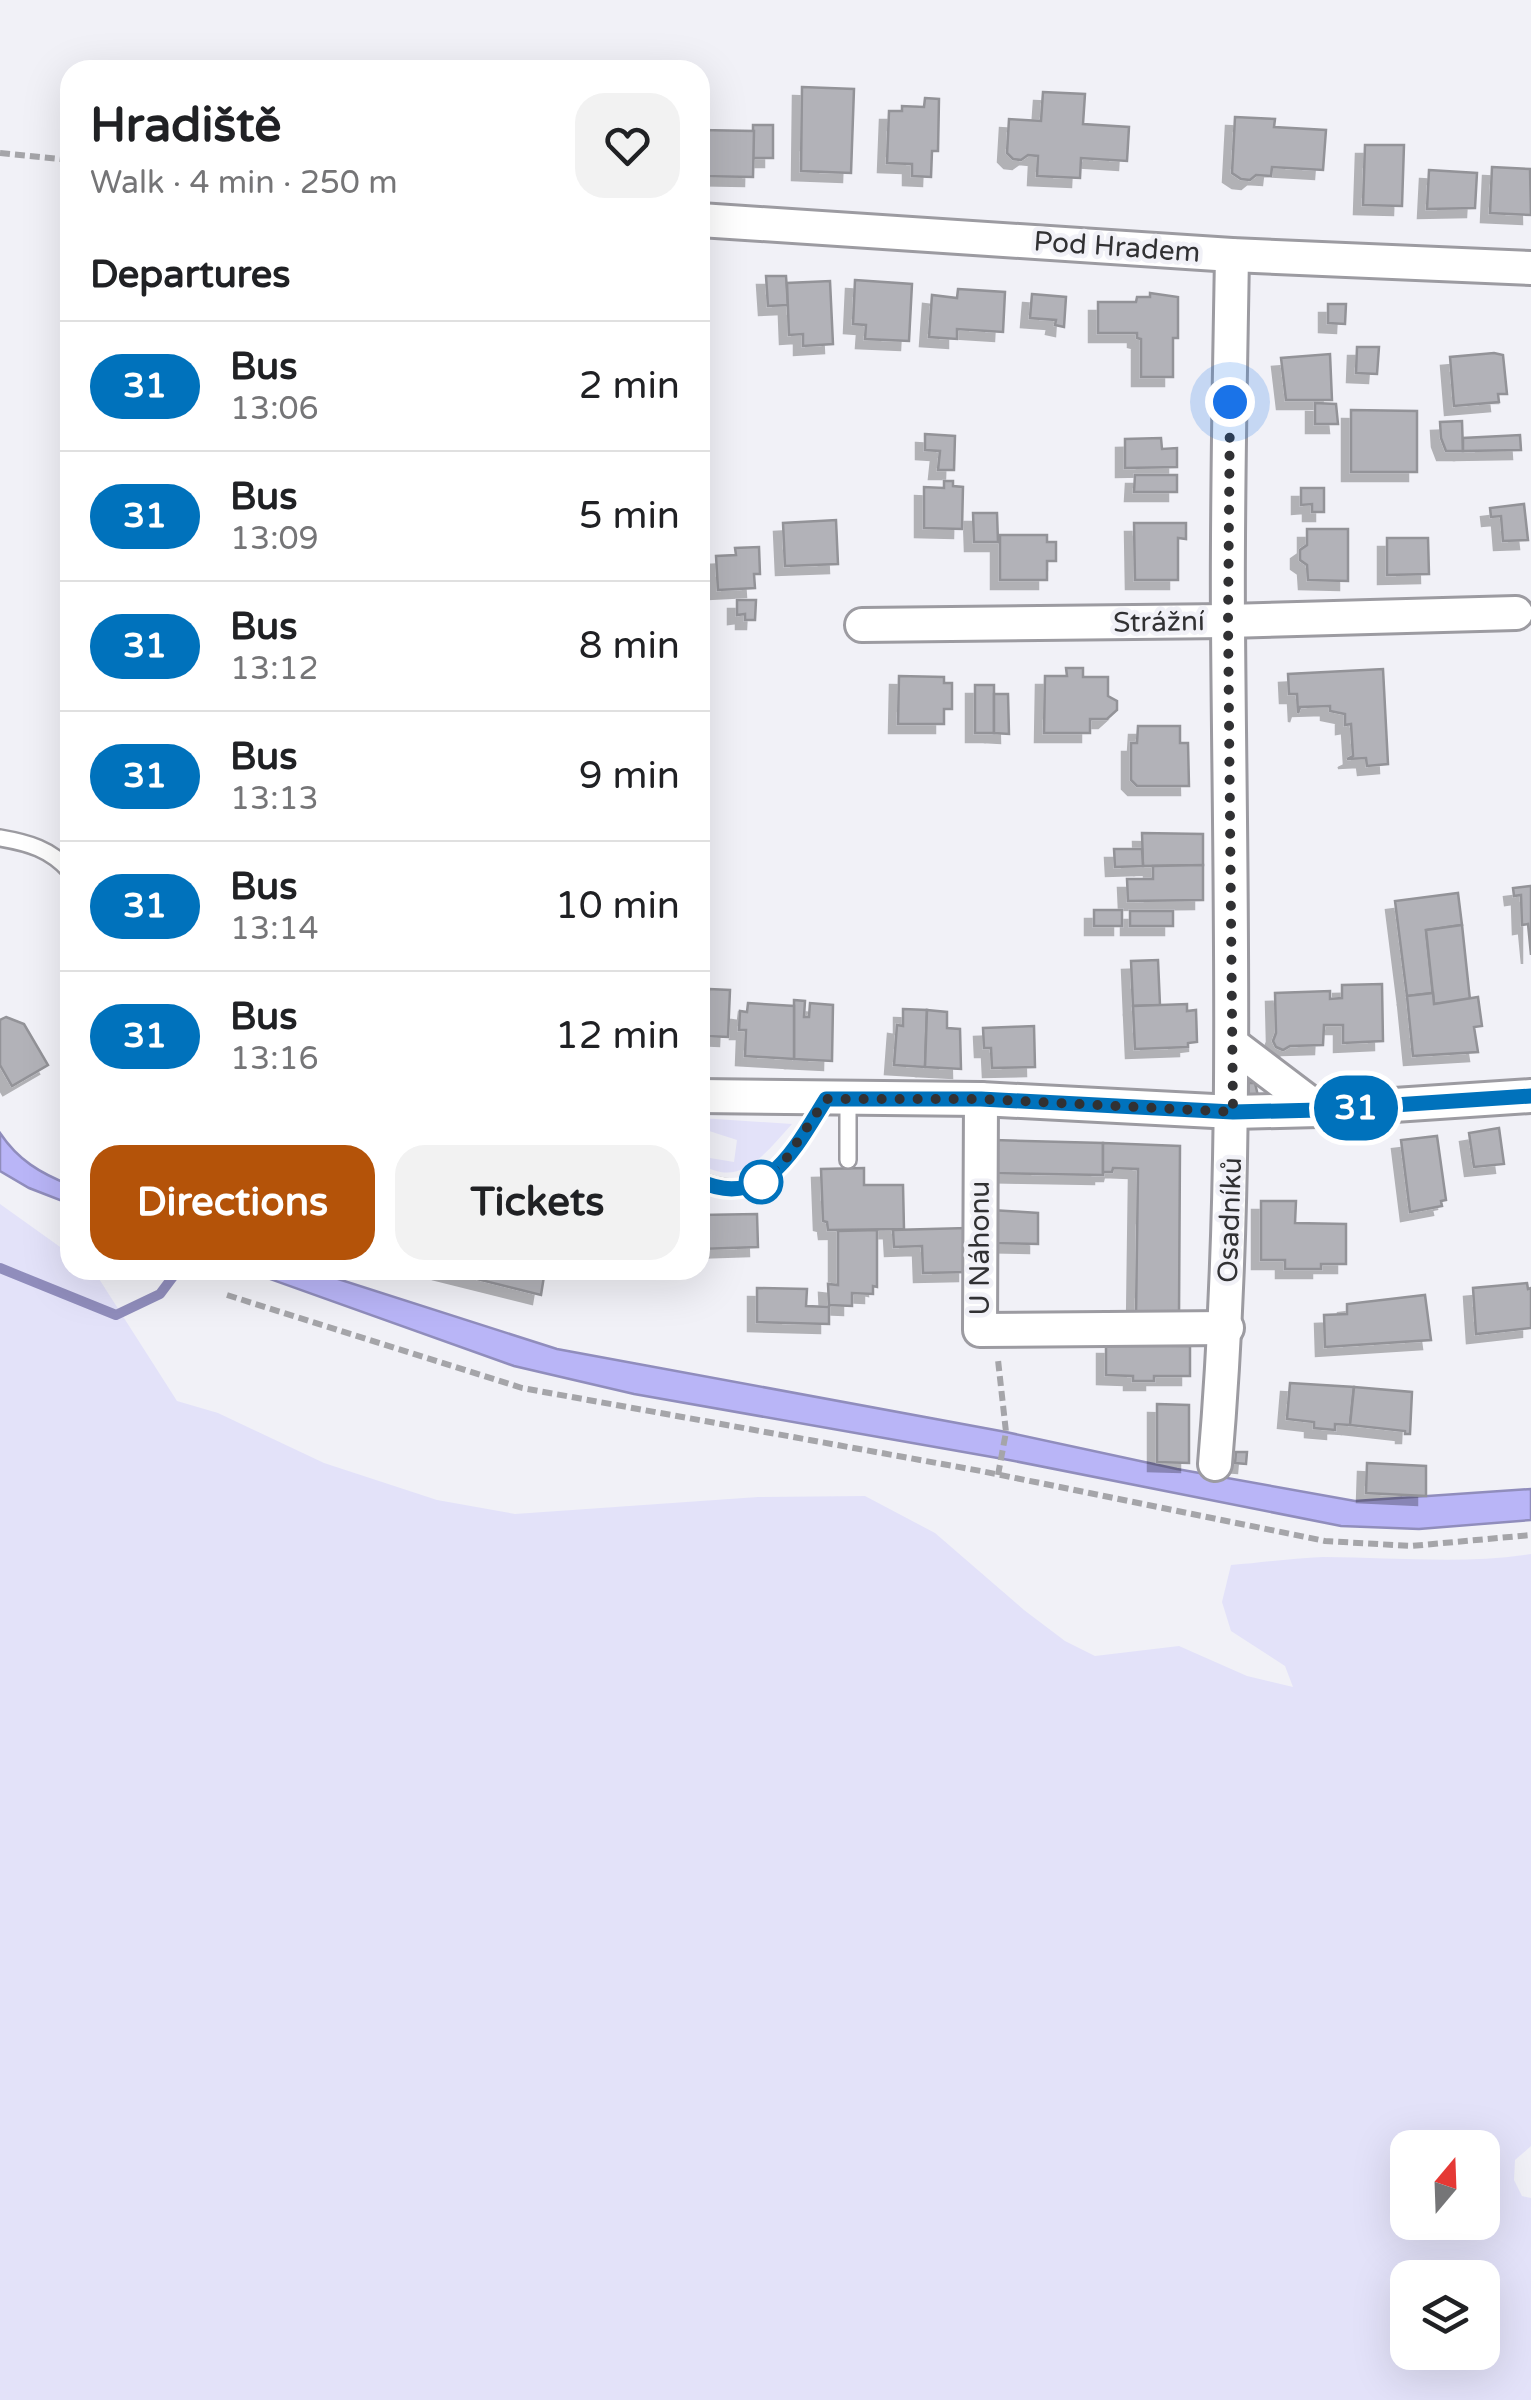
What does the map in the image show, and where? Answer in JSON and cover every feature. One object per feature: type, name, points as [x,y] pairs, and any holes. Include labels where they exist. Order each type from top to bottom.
[{"type":"street","name":"Pod Hradem","points":[[710,221],[1232,255],[1531,268]]},
{"type":"street","name":"Osadníků","points":[[1215,1464],[1226,1328],[1233,1112],[1228,621],[1232,255]]},
{"type":"street","name":"Strážní","points":[[862,625],[1516,613]]},
{"type":"street","points":[[1232,1044],[1319,1110]]},
{"type":"street","points":[[710,1096],[981,1099],[1233,1112],[1531,1096]]},
{"type":"street","name":"U Náhonu","points":[[981,1099],[980,1330],[1226,1328]]},
{"type":"lane","points":[[0,838],[29,843],[50,852],[60,862]]},
{"type":"lane","points":[[837,1099],[848,1160]]},
{"type":"lane","points":[[710,1184],[734,1189],[763,1182],[837,1099]]},
{"type":"path","points":[[0,152],[60,159]]},
{"type":"path","points":[[227,1295],[522,1388],[998,1475],[1324,1541],[1411,1546],[1531,1535]]},
{"type":"path","points":[[995,1329],[1006,1432],[998,1475]]},
{"type":"shaded area","points":[[710,1119],[792,1124],[752,1164],[728,1173],[710,1168],[710,1158],[734,1162],[737,1140],[710,1131]]},
{"type":"shaded area","points":[[0,1133],[30,1165],[60,1181],[60,1200],[29,1188],[0,1171]]},
{"type":"shaded area","points":[[0,1204],[60,1247],[60,1280],[100,1280],[177,1401],[218,1413],[324,1463],[437,1500],[515,1514],[758,1497],[865,1496],[935,1533],[1024,1610],[1065,1641],[1095,1656],[1179,1646],[1247,1676],[1293,1687],[1285,1666],[1231,1631],[1222,1602],[1231,1565],[1323,1557],[1453,1560],[1531,1554],[1531,2146],[1515,2160],[1514,2180],[1522,2196],[1531,2198],[1531,2400],[0,2400]]},
{"type":"shaded area","points":[[273,1280],[341,1280],[557,1349],[1355,1501],[1531,1489],[1531,1520],[1419,1529],[1341,1526],[1009,1460],[634,1394],[514,1366]]},
{"type":"building","points":[[802,87],[854,89],[851,173],[801,171]]},
{"type":"building","points":[[1043,92],[1085,94],[1083,124],[1129,127],[1127,161],[1081,158],[1080,178],[1037,176],[1038,156],[1013,159],[1007,153],[1009,119],[1041,121]]},
{"type":"building","points":[[925,98],[939,99],[938,151],[932,151],[931,177],[912,176],[912,164],[887,163],[889,111],[902,111],[902,106],[924,107]]},
{"type":"building","points":[[1235,117],[1275,119],[1274,127],[1326,130],[1323,170],[1272,167],[1271,176],[1241,179],[1232,173]]},
{"type":"building","points":[[753,125],[773,125],[773,158],[753,158]]},
{"type":"building","points":[[710,130],[754,131],[753,177],[710,176]]},
{"type":"building","points":[[1365,145],[1404,145],[1402,206],[1363,205]]},
{"type":"building","points":[[1492,167],[1530,169],[1531,215],[1490,213]]},
{"type":"building","points":[[1429,170],[1477,173],[1475,208],[1427,209]]},
{"type":"building","points":[[766,276],[786,276],[788,305],[768,306]]},
{"type":"building","points":[[855,280],[912,284],[909,341],[865,339],[866,325],[853,324]]},
{"type":"building","points":[[830,281],[833,344],[803,346],[803,334],[789,335],[787,283]]},
{"type":"building","points":[[958,289],[1005,292],[1003,332],[957,329],[957,339],[929,337],[932,295],[957,298]]},
{"type":"building","points":[[1150,293],[1178,297],[1173,377],[1141,377],[1141,339],[1137,333],[1098,333],[1098,302],[1136,302],[1137,297],[1150,297]]},
{"type":"building","points":[[1032,294],[1066,297],[1064,327],[1055,325],[1056,320],[1030,318]]},
{"type":"building","points":[[1328,304],[1346,304],[1345,324],[1328,323]]},
{"type":"building","points":[[1357,347],[1379,347],[1377,374],[1356,373]]},
{"type":"building","points":[[1330,354],[1332,400],[1286,400],[1281,358]]},
{"type":"building","points":[[1503,355],[1507,394],[1498,394],[1499,402],[1454,406],[1450,357]]},
{"type":"building","points":[[1315,403],[1336,404],[1338,424],[1315,424]]},
{"type":"building","points":[[1351,410],[1417,411],[1417,472],[1351,472]]},
{"type":"building","points":[[1462,421],[1463,451],[1446,451],[1440,422]]},
{"type":"building","points":[[925,434],[955,436],[954,470],[938,470],[940,451],[925,450]]},
{"type":"building","points":[[1520,435],[1521,450],[1463,451],[1463,438]]},
{"type":"building","points":[[1161,438],[1162,449],[1177,448],[1177,467],[1125,468],[1125,439]]},
{"type":"building","points":[[1135,475],[1177,475],[1177,492],[1134,492]]},
{"type":"building","points":[[944,481],[963,487],[962,529],[924,528],[924,487],[944,488]]},
{"type":"building","points":[[1301,488],[1324,488],[1324,512],[1312,512],[1312,504],[1301,505]]},
{"type":"building","points":[[1524,504],[1528,540],[1503,541],[1501,516],[1491,517],[1490,508]]},
{"type":"building","points":[[973,513],[997,513],[998,542],[974,542]]},
{"type":"building","points":[[836,520],[838,564],[785,566],[783,523]]},
{"type":"building","points":[[1134,523],[1186,523],[1186,539],[1178,538],[1178,580],[1135,580]]},
{"type":"building","points":[[1307,529],[1348,529],[1348,581],[1308,580],[1307,565],[1300,560],[1300,550],[1307,545]]},
{"type":"building","points":[[1000,535],[1047,535],[1047,542],[1056,542],[1056,561],[1047,561],[1047,580],[1000,580]]},
{"type":"building","points":[[1387,538],[1428,538],[1429,574],[1387,575]]},
{"type":"building","points":[[759,547],[760,574],[754,574],[755,588],[718,590],[716,556],[736,555],[735,548]]},
{"type":"building","points":[[737,600],[756,600],[755,620],[745,620],[745,614],[737,615]]},
{"type":"building","points":[[1066,668],[1083,668],[1083,677],[1108,677],[1108,696],[1117,701],[1117,710],[1107,719],[1090,719],[1090,733],[1044,733],[1045,676],[1067,676]]},
{"type":"building","points":[[1383,669],[1388,764],[1367,766],[1366,758],[1347,759],[1353,756],[1351,724],[1345,725],[1345,714],[1330,711],[1330,706],[1300,707],[1298,713],[1297,694],[1289,694],[1288,674]]},
{"type":"building","points":[[899,676],[944,677],[944,683],[952,683],[952,709],[944,709],[944,724],[898,724]]},
{"type":"building","points":[[975,685],[994,685],[994,733],[975,733]]},
{"type":"building","points":[[994,694],[1008,694],[1009,734],[994,733]]},
{"type":"building","points":[[1138,726],[1180,726],[1180,743],[1188,743],[1189,786],[1137,786],[1131,780],[1131,743],[1137,743]]},
{"type":"building","points":[[1142,833],[1203,834],[1203,865],[1143,866]]},
{"type":"building","points":[[1114,849],[1142,849],[1143,866],[1115,867]]},
{"type":"building","points":[[1203,865],[1203,900],[1128,901],[1127,879],[1153,879],[1153,866]]},
{"type":"building","points":[[1531,886],[1531,955],[1528,924],[1522,925],[1521,895],[1514,896],[1513,888]]},
{"type":"building","points":[[1458,893],[1462,925],[1426,930],[1433,993],[1407,996],[1395,901]]},
{"type":"building","points":[[1094,910],[1122,910],[1122,926],[1094,926]]},
{"type":"building","points":[[1130,911],[1173,911],[1173,926],[1130,926]]},
{"type":"building","points":[[1462,925],[1470,1000],[1434,1004],[1426,930]]},
{"type":"building","points":[[1158,960],[1160,1005],[1133,1006],[1131,961]]},
{"type":"building","points":[[1382,984],[1383,1041],[1343,1043],[1343,1025],[1324,1025],[1323,1045],[1290,1046],[1283,1050],[1276,1047],[1275,993],[1330,991],[1330,999],[1342,998],[1342,985]]},
{"type":"building","points":[[710,989],[730,990],[728,1037],[710,1036]]},
{"type":"building","points":[[1433,993],[1434,1004],[1478,997],[1482,1026],[1474,1027],[1478,1052],[1413,1056],[1407,996]]},
{"type":"building","points":[[794,1000],[805,1001],[804,1017],[809,1017],[810,1003],[833,1005],[832,1061],[794,1059]]},
{"type":"building","points":[[748,1003],[794,1006],[794,1059],[745,1056],[746,1030],[739,1030],[740,1011],[747,1012]]},
{"type":"building","points":[[1187,1004],[1187,1011],[1196,1010],[1197,1042],[1188,1043],[1188,1047],[1135,1049],[1133,1006]]},
{"type":"building","points":[[903,1009],[927,1010],[925,1067],[894,1065],[897,1025],[903,1026]]},
{"type":"building","points":[[927,1010],[947,1012],[947,1028],[960,1029],[961,1069],[925,1067]]},
{"type":"building","points":[[6,1017],[24,1024],[48,1065],[12,1086],[0,1065],[0,1020]]},
{"type":"building","points":[[1034,1026],[1035,1067],[992,1068],[991,1048],[984,1048],[983,1028]]},
{"type":"building","points":[[1244,1083],[1255,1083],[1258,1096],[1242,1096]]},
{"type":"building","points":[[1499,1128],[1504,1164],[1474,1167],[1469,1133]]},
{"type":"building","points":[[1437,1136],[1446,1200],[1441,1201],[1442,1206],[1410,1212],[1401,1140]]},
{"type":"building","points":[[993,1140],[1103,1143],[1103,1175],[992,1173]]},
{"type":"building","points":[[1103,1143],[1180,1146],[1179,1316],[1136,1316],[1138,1169],[1113,1168],[1112,1172],[1103,1172]]},
{"type":"building","points":[[864,1168],[864,1185],[903,1185],[904,1229],[828,1230],[827,1222],[823,1221],[821,1169]]},
{"type":"building","points":[[1261,1201],[1296,1201],[1295,1223],[1346,1224],[1346,1264],[1285,1269],[1285,1260],[1261,1260]]},
{"type":"building","points":[[991,1210],[1038,1213],[1038,1244],[990,1243]]},
{"type":"building","points":[[757,1214],[758,1247],[710,1249],[710,1215]]},
{"type":"building","points":[[967,1228],[967,1272],[923,1273],[922,1246],[894,1247],[893,1230]]},
{"type":"building","points":[[877,1230],[877,1287],[873,1286],[873,1294],[852,1293],[852,1306],[829,1305],[828,1284],[838,1285],[838,1231]]},
{"type":"building","points":[[481,1280],[543,1280],[541,1295]]},
{"type":"building","points":[[1527,1283],[1531,1288],[1531,1328],[1476,1334],[1473,1288]]},
{"type":"building","points":[[757,1288],[807,1289],[806,1306],[829,1307],[829,1324],[757,1322]]},
{"type":"building","points":[[1425,1295],[1431,1340],[1325,1347],[1324,1315],[1347,1314],[1347,1304]]},
{"type":"building","points":[[1106,1345],[1190,1346],[1190,1376],[1154,1376],[1154,1381],[1133,1381],[1133,1376],[1106,1375]]},
{"type":"building","points":[[1290,1383],[1354,1387],[1350,1425],[1335,1424],[1335,1430],[1314,1428],[1314,1422],[1287,1419]]},
{"type":"building","points":[[1354,1387],[1412,1392],[1410,1434],[1350,1425]]},
{"type":"building","points":[[1157,1404],[1189,1405],[1189,1463],[1157,1462]]},
{"type":"building","points":[[1236,1452],[1247,1452],[1246,1464],[1235,1463]]},
{"type":"building","points":[[1367,1463],[1426,1466],[1426,1496],[1366,1493]]},
{"type":"waterway","points":[[0,1268],[116,1315],[160,1294],[170,1280]]},
{"type":"bus line","name":"31","points":[[710,1185],[734,1189],[763,1182],[796,1147],[826,1099],[981,1099],[1233,1112],[1531,1096]]},
{"type":"route","points":[[761,1182],[782,1165],[826,1099],[981,1099],[1233,1112],[1230,402]]}]
